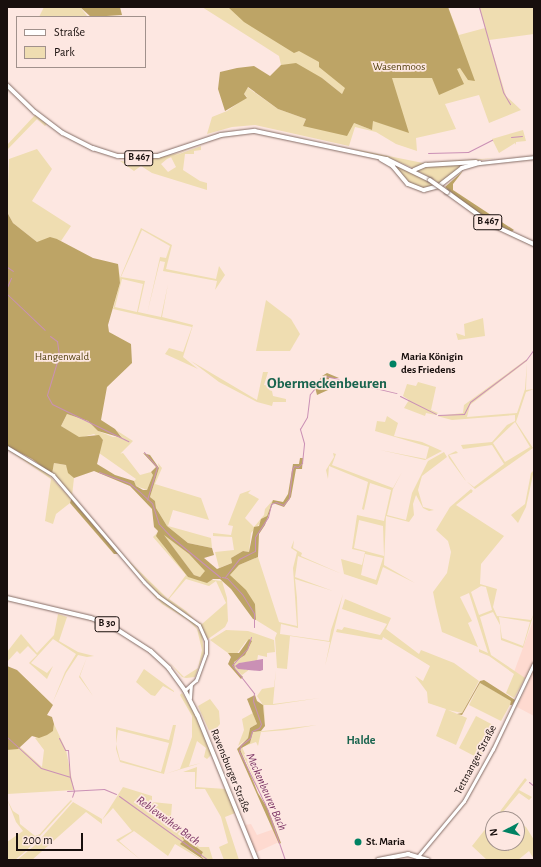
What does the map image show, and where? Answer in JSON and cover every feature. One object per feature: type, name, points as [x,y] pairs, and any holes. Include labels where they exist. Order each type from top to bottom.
[{"type":"main road","name":"B 467","points":[[7,85],[26,104],[74,139],[98,150],[123,157],[160,156],[221,135],[247,131],[279,134],[377,156],[414,170],[486,221],[534,244]]},
{"type":"main road","points":[[377,156],[393,166],[408,184],[424,190],[439,186],[462,168],[479,163]]},
{"type":"main road","points":[[414,170],[426,165],[479,163]]},
{"type":"main road","name":"B 30","points":[[7,598],[91,618],[112,626],[151,651],[185,690]]},
{"type":"main road","name":"Ravensburger Straße","points":[[185,690],[190,698],[257,860]]},
{"type":"main road","points":[[378,860],[401,854],[419,856],[428,860]]},
{"type":"street","points":[[479,163],[534,157]]},
{"type":"street","points":[[7,447],[53,475],[144,582],[158,596],[199,625],[204,634],[206,651],[198,675],[191,685],[185,690]]},
{"type":"street","name":"Tettnanger Straße","points":[[419,856],[464,801],[493,749],[534,663]]},
{"type":"street","points":[[190,698],[191,685]]},
{"type":"shaded area","points":[[534,618],[534,716],[517,707],[529,681],[514,672]]},
{"type":"shaded area","points":[[263,659],[263,670],[260,671],[238,669],[235,666],[239,663]]},
{"type":"shaded area","points":[[251,824],[257,835],[274,829],[279,842],[255,853],[244,825]]},
{"type":"green space","points":[[44,7],[80,7],[87,16],[40,16]]},
{"type":"green space","points":[[80,7],[120,7],[122,15],[106,16],[90,16]]},
{"type":"green space","name":"Wasenmoos","points":[[202,7],[448,7],[459,35],[485,28],[479,7],[534,7],[534,34],[489,40],[506,96],[521,110],[489,123],[479,95],[445,104],[456,129],[416,138],[417,151],[396,144],[376,132],[355,127],[349,146],[255,125],[232,127],[207,134],[212,117],[227,111],[247,97],[244,94],[247,87],[278,109],[306,119],[303,126],[354,123],[372,130],[372,123],[344,91],[342,94],[322,78],[281,65],[279,56]]},
{"type":"green space","name":"Wasenmoos","points":[[228,7],[448,7],[475,81],[468,80],[460,68],[457,69],[464,84],[439,95],[432,78],[392,78],[409,133],[373,121],[372,130],[354,123],[347,136],[303,126],[306,119],[278,109],[248,87],[244,94],[247,98],[225,111],[218,89],[220,72],[237,68],[254,66],[270,76],[281,65],[296,63],[322,78],[342,94],[345,88],[319,67],[319,62],[299,51],[294,53],[244,22]]},
{"type":"green space","points":[[35,115],[47,124],[45,126],[37,119],[7,150],[7,145]]},
{"type":"green space","points":[[523,130],[526,141],[516,142],[516,145],[515,143],[499,153],[492,139]]},
{"type":"green space","points":[[200,144],[173,156],[201,146],[201,150],[194,151],[194,154],[185,154],[183,170],[200,181],[207,183],[207,190],[152,173],[141,166],[134,171],[120,161],[148,164],[152,159],[179,153]],"holes":[[[171,157],[176,167],[168,172],[161,164]]]},
{"type":"green space","points":[[349,148],[423,163],[496,158],[413,168],[389,158]]},
{"type":"green space","points":[[37,149],[52,169],[32,201],[71,226],[61,241],[57,239],[37,242],[13,223],[7,212],[9,159]]},
{"type":"green space","points":[[387,160],[414,172],[436,187],[424,189],[408,183]]},
{"type":"green space","points":[[467,164],[441,184],[416,170],[424,166]]},
{"type":"green space","points":[[463,171],[453,184],[453,190],[514,230],[511,232],[474,211],[445,187]]},
{"type":"green space","name":"Hangenwald","points":[[7,212],[13,223],[37,242],[50,237],[57,239],[93,258],[118,264],[120,283],[108,325],[109,332],[131,344],[132,363],[107,387],[101,420],[115,429],[122,438],[98,431],[88,421],[67,414],[61,426],[79,437],[99,435],[103,440],[97,464],[115,475],[134,481],[136,486],[143,490],[147,490],[153,475],[151,472],[156,467],[143,453],[150,455],[159,468],[150,497],[155,501],[156,508],[167,526],[188,543],[212,548],[214,555],[204,558],[217,569],[232,563],[231,558],[243,551],[249,552],[254,527],[259,526],[261,519],[267,516],[273,500],[283,502],[288,494],[293,464],[299,464],[300,458],[303,458],[302,469],[296,469],[291,497],[284,507],[273,503],[265,525],[259,534],[258,557],[239,565],[230,575],[246,590],[255,604],[256,620],[253,619],[231,589],[220,579],[213,579],[207,583],[188,577],[156,536],[158,531],[154,527],[152,509],[130,486],[94,471],[74,478],[68,473],[66,465],[54,463],[52,474],[32,459],[7,446]],"holes":[[[164,535],[189,554],[205,571],[200,577],[194,575]]]},
{"type":"green space","points":[[141,228],[172,245],[166,269],[216,279],[219,266],[225,275],[215,290],[217,281],[163,271],[165,262],[160,261],[147,314],[161,317],[168,284],[162,317],[193,325],[183,357],[198,369],[165,354],[169,348],[183,352],[192,327],[113,309],[120,283],[117,270],[118,264],[120,278]],"holes":[[[142,230],[170,246],[166,258],[160,257],[147,314],[138,312],[145,281],[121,277]],[[122,279],[143,284],[137,312],[115,307]]]},
{"type":"green space","points":[[266,300],[291,319],[300,334],[290,351],[256,351]]},
{"type":"green space","points":[[483,318],[485,336],[458,340],[456,333],[465,336],[464,324]]},
{"type":"green space","points":[[527,359],[527,361],[470,405],[467,417],[517,413],[525,389],[527,363],[526,390],[534,389],[526,392],[516,422],[533,448],[475,489],[467,482],[474,487],[504,464],[492,445],[463,449],[461,445],[492,442],[507,425],[515,421],[515,415],[452,420],[437,416],[463,413],[464,405]],"holes":[[[515,422],[530,447],[505,462],[493,443]]]},
{"type":"green space","points":[[191,361],[257,400],[263,372],[268,372],[264,385],[270,386],[269,390],[272,391],[273,396],[286,399],[286,402],[273,402],[272,406],[257,402],[219,382]]},
{"type":"green space","points":[[327,373],[339,378],[329,378],[328,390],[317,395],[315,387],[322,376]]},
{"type":"green space","points":[[418,382],[436,387],[431,410],[438,413],[436,415],[426,413],[425,416],[404,408],[409,400],[403,396],[407,384],[416,386]]},
{"type":"green space","points":[[67,414],[88,421],[98,431],[113,437],[121,436],[116,430],[133,441],[120,454],[123,453],[140,475],[151,472],[153,475],[147,490],[136,486],[134,481],[136,479],[99,453],[97,464],[97,456],[103,440],[94,434],[79,438],[61,426]]},
{"type":"green space","points":[[387,416],[398,423],[394,436],[422,442],[442,451],[425,460],[380,450],[426,459],[429,447],[375,431],[377,421],[385,422]]},
{"type":"green space","points":[[7,449],[45,471],[70,498],[70,503],[56,514],[53,524],[45,521],[51,479]]},
{"type":"green space","points":[[456,451],[458,453],[449,455],[466,481],[448,455]]},
{"type":"green space","points":[[444,452],[447,457],[422,476],[418,490],[423,507],[434,510],[429,511],[423,508],[416,495],[413,504],[414,515],[409,522],[386,516],[384,565],[415,583],[383,567],[377,585],[344,574],[341,559],[362,565],[365,552],[352,549],[357,515],[384,521],[391,490],[370,483],[364,510],[362,509],[368,482],[329,466],[328,479],[326,470],[334,457],[333,453],[336,454],[332,465],[393,488],[402,472],[393,489],[387,515],[406,520],[412,493],[428,461]],"holes":[[[359,520],[383,526],[384,556],[354,548]],[[365,554],[383,558],[376,580],[361,575]]]},
{"type":"green space","points":[[54,463],[66,465],[74,478],[72,496],[52,474]]},
{"type":"green space","points":[[158,463],[162,468],[155,484],[201,498],[209,520],[173,510],[168,526],[211,538],[212,548],[188,543],[167,526],[156,508],[155,501],[150,497],[159,468]]},
{"type":"green space","points":[[534,470],[526,507],[518,523],[511,515],[525,504],[531,473]]},
{"type":"green space","points":[[471,489],[473,491],[456,505],[504,536],[481,564],[480,584],[497,589],[493,607],[497,616],[531,620],[534,613],[523,648],[501,640],[500,625],[493,612],[480,617],[491,655],[525,678],[514,698],[506,693],[514,674],[489,656],[479,652],[479,649],[488,653],[469,593],[460,597],[472,621],[468,623],[478,647],[442,632],[433,592],[447,573],[451,552],[448,541],[436,530],[450,507]],"holes":[[[481,586],[486,587],[492,610],[479,615],[471,592]],[[499,617],[530,622],[523,646],[502,638]]]},
{"type":"green space","points":[[251,490],[248,493],[259,499],[245,518],[254,527],[264,515],[265,509],[273,500],[267,516],[251,533],[249,552],[243,551],[231,558],[232,563],[219,568],[215,552],[234,550],[232,537],[213,536],[213,533],[231,535],[233,526],[228,525],[240,494]]},
{"type":"green space","points":[[71,499],[118,554],[114,554],[70,503]]},
{"type":"green space","points":[[154,527],[165,548],[182,566],[188,577],[222,581],[227,598],[228,621],[225,627],[208,639],[197,622],[202,624],[226,603],[216,581],[209,586],[186,579],[169,599],[186,611],[195,620],[158,594],[126,558],[168,599],[186,575],[153,537],[157,533]]},
{"type":"green space","points":[[162,533],[189,554],[206,571],[200,577],[194,575]]},
{"type":"green space","points":[[294,540],[293,548],[302,553],[301,556],[342,574],[298,556],[295,577],[333,591],[295,579],[298,628],[281,624],[280,634],[329,641],[331,630],[343,594],[325,666],[330,642],[290,636],[287,669],[277,668],[275,638],[277,633],[256,620],[255,604],[230,575],[239,565],[258,557],[279,622],[297,626],[293,568],[297,552],[291,548]]},
{"type":"green space","points":[[151,592],[193,622],[202,635],[204,653],[195,677],[186,678],[182,677],[169,662],[184,677],[198,668],[202,650],[197,629],[188,620],[162,604]]},
{"type":"green space","points":[[345,599],[391,618],[386,629],[419,654],[421,650],[454,663],[479,681],[462,713],[448,710],[467,718],[456,745],[436,736],[446,709],[428,703],[427,692],[415,676],[423,681],[430,666],[383,637],[382,640],[336,632],[337,629],[342,630],[344,627],[380,635],[387,624],[342,609]]},
{"type":"green space","points":[[58,614],[67,617],[59,641],[78,652],[94,656],[87,657],[78,655],[66,673],[52,704],[65,672],[76,654],[53,639],[31,663],[47,673],[53,666],[47,679],[29,663],[37,655],[28,646],[20,654],[17,651],[7,662],[7,652],[21,634],[37,653],[54,635]]},
{"type":"green space","points":[[226,630],[248,631],[274,640],[275,652],[267,653],[267,657],[258,655],[257,661],[239,663],[246,670],[250,669],[242,675],[235,669],[234,661],[242,656],[247,640],[236,655],[228,653],[210,640]]},
{"type":"green space","points":[[249,639],[252,641],[245,655],[234,662],[235,669],[243,677],[241,679],[228,664],[231,657],[228,653],[239,653]]},
{"type":"green space","points":[[87,657],[80,676],[93,696],[79,677]]},
{"type":"green space","points":[[7,666],[17,670],[53,705],[47,715],[52,717],[54,724],[53,731],[47,735],[39,738],[32,736],[18,749],[7,750]]},
{"type":"green space","points":[[144,669],[174,692],[163,686],[155,696],[151,695],[136,682]]},
{"type":"green space","points":[[276,670],[273,704],[320,698],[273,705],[264,705],[265,726],[263,705],[257,696],[262,689],[274,687]]},
{"type":"green space","points":[[484,680],[515,700],[512,705],[510,705],[511,701],[480,683],[462,715],[457,714],[462,713],[480,681]]},
{"type":"green space","points":[[480,683],[512,701],[501,721],[469,705]]},
{"type":"green space","points":[[182,693],[194,712],[212,754],[207,759],[204,757],[206,748],[197,741],[189,766],[201,763],[165,774],[180,769],[192,737],[192,716],[180,695]]},
{"type":"green space","points":[[255,695],[257,701],[263,705],[265,726],[261,731],[253,732],[250,743],[240,749],[258,793],[268,809],[281,843],[279,844],[237,749],[248,738],[250,728],[257,724],[247,699]]},
{"type":"green space","points":[[210,699],[219,711],[220,724],[211,735],[198,706]]},
{"type":"green space","points":[[253,713],[257,724],[250,728],[248,738],[238,746],[244,730],[242,719]]},
{"type":"green space","points":[[476,716],[497,727],[480,759],[459,748]]},
{"type":"green space","points":[[54,724],[66,750],[74,790],[7,794],[7,750],[20,747],[42,767],[44,750],[35,738],[53,731]]},
{"type":"green space","points":[[173,725],[176,725],[164,774],[120,762],[116,749],[116,744],[116,727],[169,740]],"holes":[[[118,730],[169,743],[161,772],[120,760],[116,744]]]},
{"type":"green space","points":[[317,725],[287,730],[261,732],[258,746],[256,742],[242,747],[260,788],[259,789],[240,749],[243,745],[250,743],[253,732]]},
{"type":"green space","points":[[197,767],[196,787],[226,789],[235,813],[225,817],[239,860],[224,860],[219,847],[228,843],[221,817],[205,789],[195,789],[195,772],[183,772]]},
{"type":"green space","points":[[525,778],[527,780],[519,790],[532,797],[529,800],[519,793],[504,811],[501,810]]},
{"type":"green space","points":[[123,787],[152,796],[152,802],[172,804],[171,816],[178,826],[199,847],[209,847],[213,860],[204,860],[201,856],[203,852],[184,839],[183,846],[202,860],[175,844],[168,856],[134,831],[119,841],[141,860],[116,840],[132,831],[113,808],[102,820]]},
{"type":"green space","points":[[7,799],[13,811],[19,815],[20,824],[35,836],[40,834],[71,800],[72,801],[27,850],[15,860],[7,860],[7,842],[23,831],[16,822]]},
{"type":"green space","points":[[73,802],[102,819],[102,824],[86,812],[32,860],[17,860],[34,846]]},
{"type":"green space","points":[[525,826],[534,840],[534,859],[529,851],[518,860],[487,860],[472,846],[485,830],[485,851],[525,851]]},
{"type":"green space","points":[[180,834],[185,834],[188,841],[203,852],[201,856],[204,860],[180,844],[184,840]]},
{"type":"waterway","points":[[479,7],[503,92],[510,104]]},
{"type":"waterway","points":[[511,137],[522,136]]},
{"type":"waterway","points":[[428,153],[468,152],[492,140]]},
{"type":"waterway","points":[[7,267],[13,271]]},
{"type":"waterway","points":[[7,287],[11,278]]},
{"type":"waterway","points":[[7,294],[45,330]]},
{"type":"waterway","points":[[50,336],[57,341],[59,355],[47,395],[52,404],[128,441]]},
{"type":"waterway","points":[[438,415],[464,414],[470,402],[526,360],[534,349]]},
{"type":"waterway","points":[[225,577],[239,559],[255,551],[255,537],[268,517],[271,504],[276,502],[283,505],[289,498],[292,470],[294,466],[298,467],[302,463],[304,443],[300,429],[307,417],[310,394],[325,376],[339,379]]},
{"type":"waterway","points":[[341,380],[396,393]]},
{"type":"waterway","points":[[400,396],[436,414]]},
{"type":"waterway","points":[[144,452],[157,467],[147,499]]},
{"type":"waterway","name":"Meckenbeurer Bach","points":[[99,472],[129,483],[140,492],[152,503],[159,524],[170,536],[220,577]]},
{"type":"waterway","name":"Meckenbeurer Bach","points":[[222,577],[227,578],[242,594],[254,613],[254,627]]},
{"type":"waterway","name":"Meckenbeurer Bach","points":[[251,637],[247,649],[232,665],[254,693],[253,701],[261,724],[259,728],[252,731],[250,738],[241,745],[239,751],[267,808],[285,860]]},
{"type":"waterway","name":"Rebleweiher Bach","points":[[7,737],[41,768],[70,777],[74,791],[72,797]]},
{"type":"waterway","points":[[59,738],[65,750],[68,750],[70,777]]},
{"type":"waterway","points":[[529,782],[534,786]]},
{"type":"waterway","name":"Rebleweiher Bach","points":[[67,791],[104,789],[116,794]]},
{"type":"waterway","name":"Rebleweiher Bach","points":[[119,796],[208,860]]},
{"type":"place","name":"Maria Königin des Friedens","points":[[393,364]]},
{"type":"place","name":"St. Maria","points":[[358,842]]},
{"type":"district","name":"Obermeckenbeuren","points":[[327,384]]},
{"type":"district","name":"Halde","points":[[361,741]]}]
